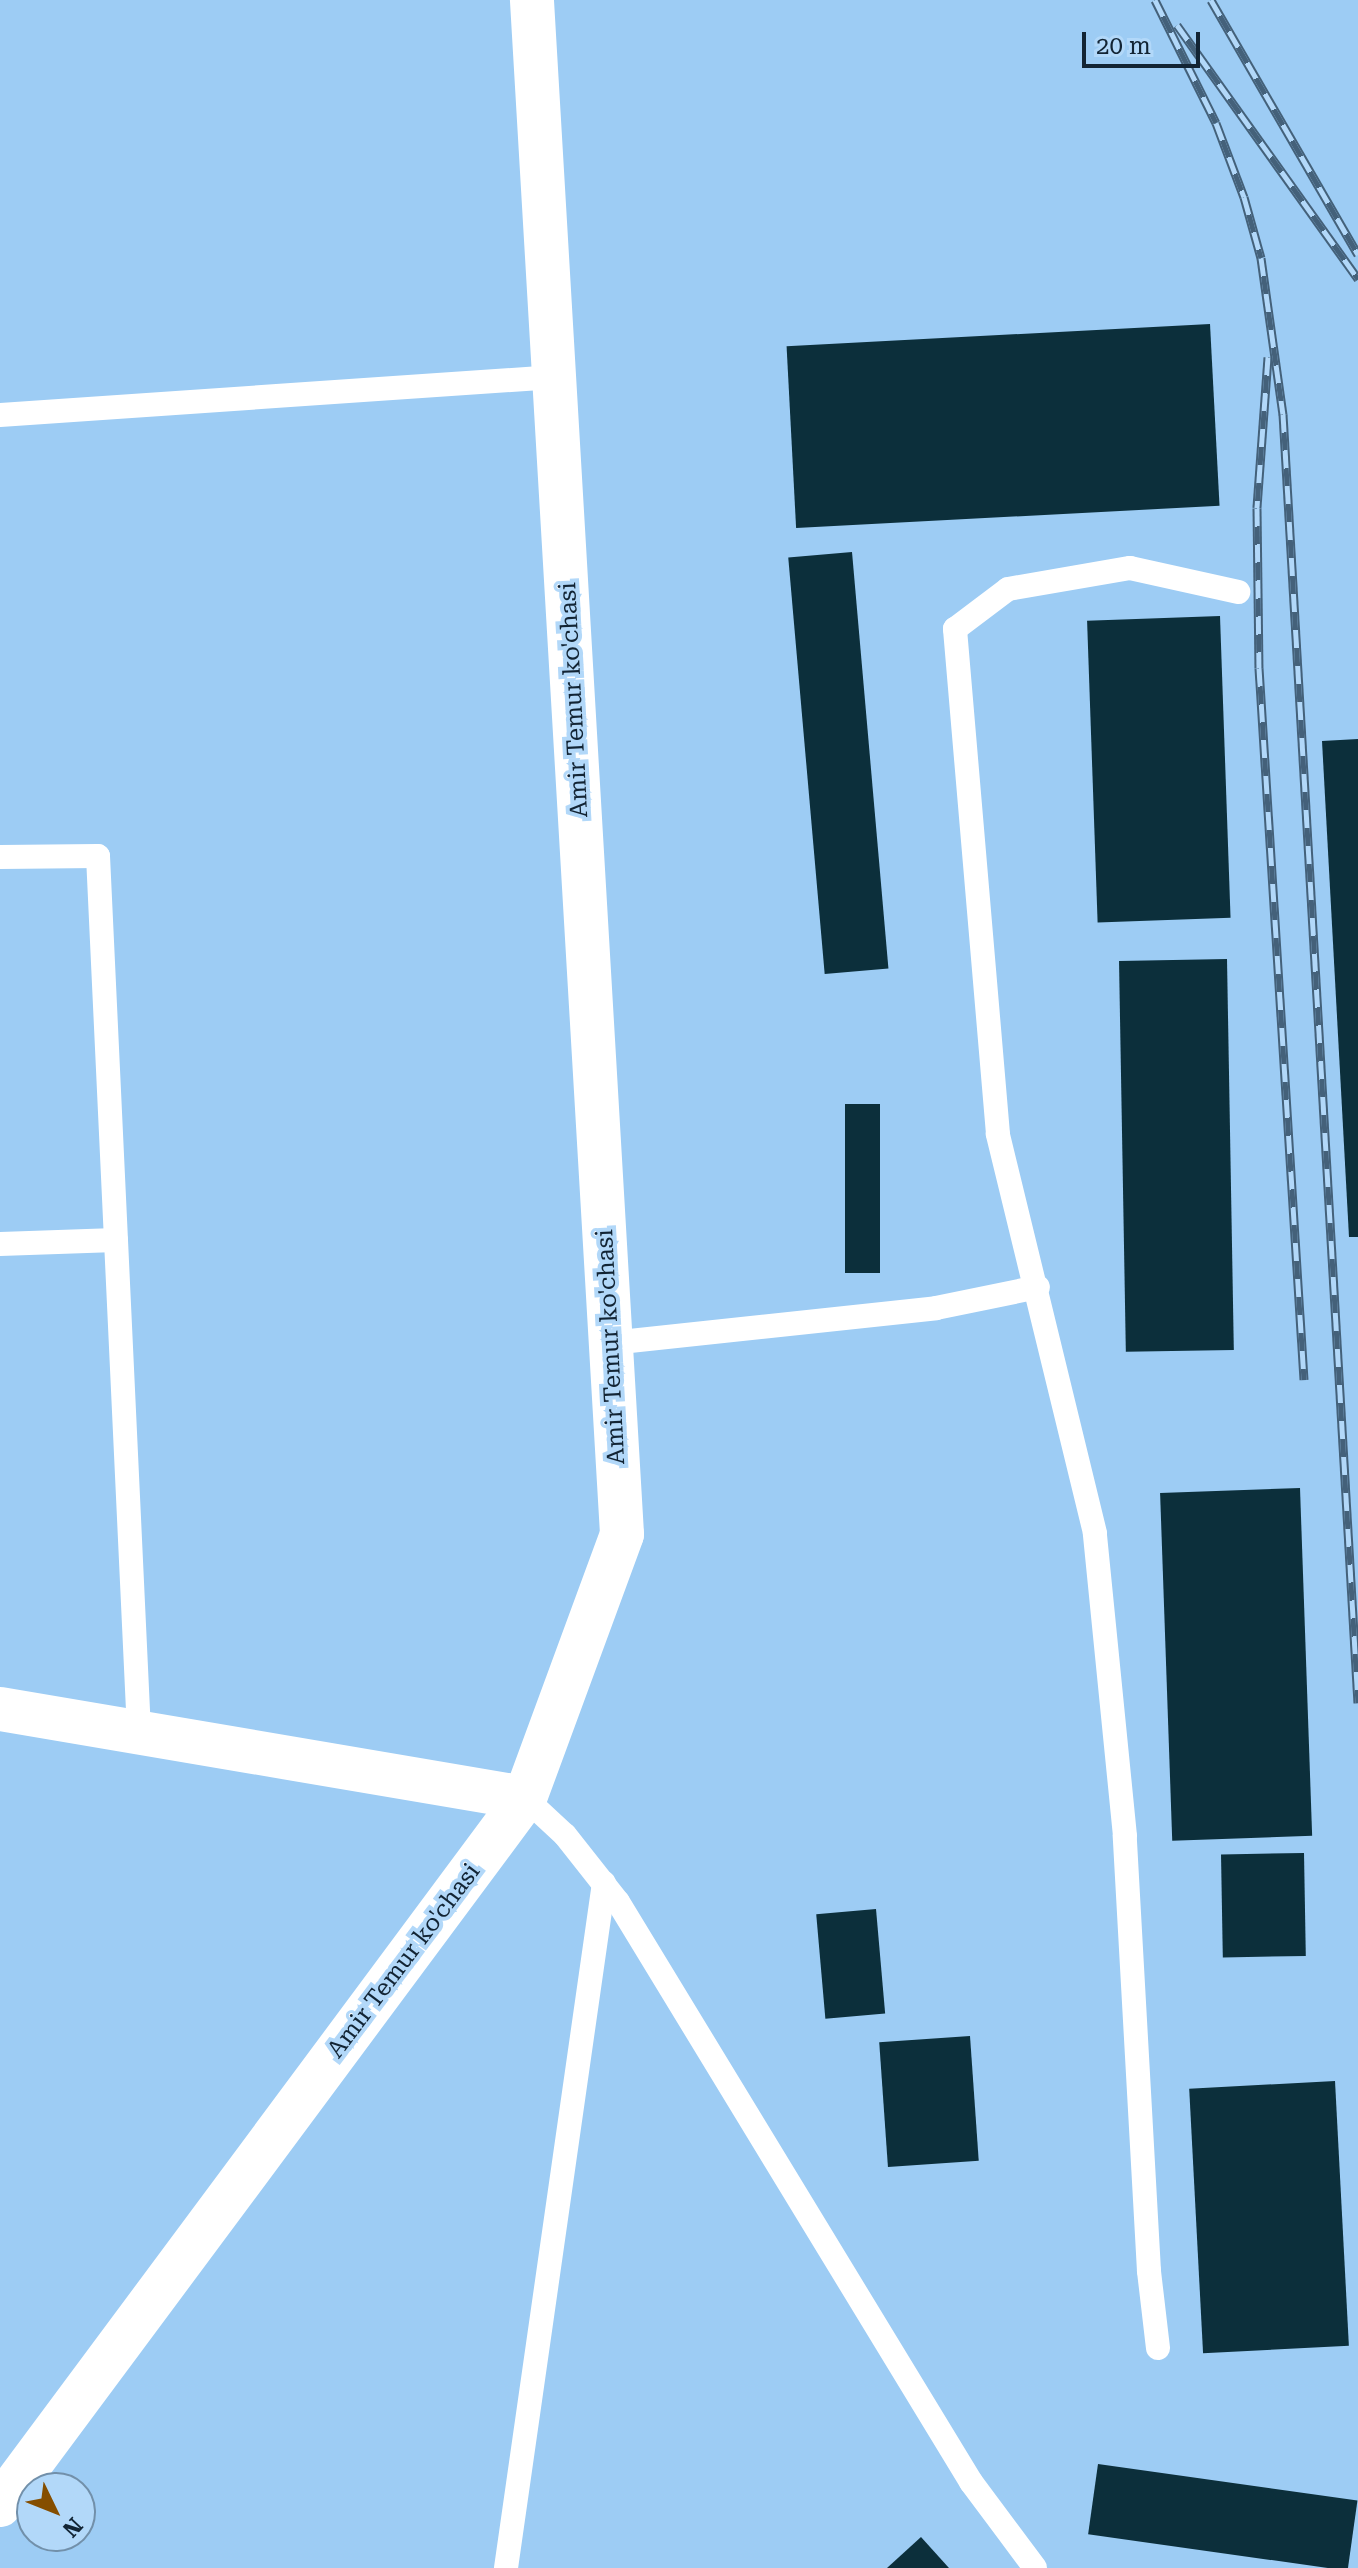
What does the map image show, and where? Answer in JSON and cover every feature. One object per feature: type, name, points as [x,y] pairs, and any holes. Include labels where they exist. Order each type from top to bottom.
[{"type":"street","name":"Amir Temur ko'chasi","points":[[0,2505],[525,1798],[622,1534],[532,0]]},
{"type":"street","points":[[0,1709],[525,1798]]},
{"type":"lane","points":[[0,415],[555,377]]},
{"type":"lane","points":[[1158,2348],[1149,2271],[1125,1836],[1095,1533],[1038,1287],[998,1134],[955,629],[1008,589],[1130,568],[1238,592]]},
{"type":"lane","points":[[0,857],[98,856],[139,1731]]},
{"type":"lane","points":[[0,1244],[116,1240]]},
{"type":"lane","points":[[611,1343],[936,1308],[1038,1287]]},
{"type":"lane","points":[[525,1798],[604,1883],[971,2482],[1035,2568]]},
{"type":"lane","points":[[506,2568],[604,1883]]},
{"type":"building","points":[[1210,324],[1220,506],[796,528],[787,346]]},
{"type":"building","points":[[852,552],[888,968],[825,974],[788,558]]},
{"type":"building","points":[[1220,616],[1231,918],[1098,922],[1087,621]]},
{"type":"building","points":[[1358,739],[1358,1237],[1349,1237],[1322,741]]},
{"type":"building","points":[[1227,959],[1234,1350],[1126,1352],[1119,961]]},
{"type":"building","points":[[845,1104],[880,1104],[880,1273],[845,1273]]},
{"type":"building","points":[[1300,1488],[1312,1836],[1172,1841],[1160,1493]]},
{"type":"building","points":[[1304,1853],[1306,1956],[1223,1957],[1221,1854]]},
{"type":"building","points":[[876,1909],[885,2014],[825,2019],[816,1914]]},
{"type":"building","points":[[970,2036],[979,2161],[888,2167],[879,2042]]},
{"type":"building","points":[[1335,2081],[1349,2346],[1203,2353],[1189,2089]]},
{"type":"building","points":[[1098,2464],[1357,2500],[1348,2568],[1328,2568],[1088,2534]]},
{"type":"building","points":[[921,2537],[949,2568],[887,2568]]},
{"type":"railway","points":[[1155,0],[1216,123],[1244,197],[1261,258],[1283,414],[1358,1703]]},
{"type":"railway","points":[[1211,0],[1358,255]]},
{"type":"railway","points":[[1177,25],[1358,279]]},
{"type":"railway","points":[[1268,357],[1257,508],[1259,668],[1304,1380]]}]
